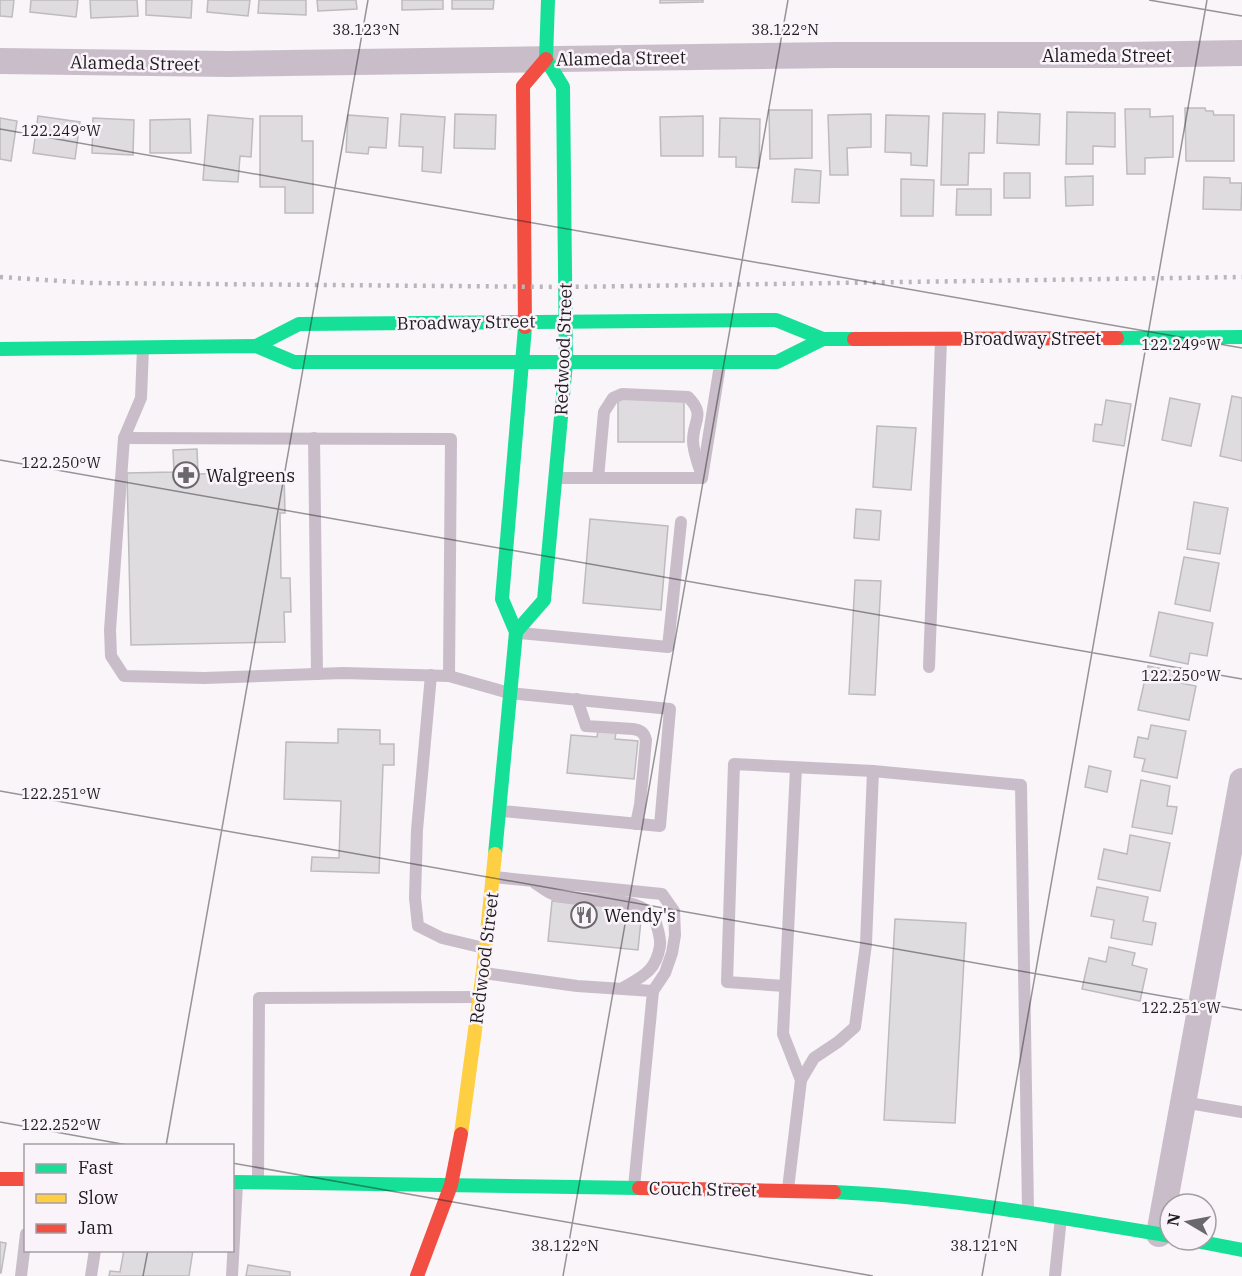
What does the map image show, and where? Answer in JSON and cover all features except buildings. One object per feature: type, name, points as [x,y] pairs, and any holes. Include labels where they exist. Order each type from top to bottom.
[{"type":"main road","points":[[546,59],[548,0]]},
{"type":"main road","name":"Redwood Street","points":[[417,1276],[451,1185],[464,1125],[483,973],[516,632],[502,598],[525,321],[523,86],[546,59],[563,87],[566,363],[544,600],[516,632]]},
{"type":"main road","name":"Broadway Street","points":[[256,346],[299,324],[525,321],[776,320],[823,339],[1242,338]]},
{"type":"main road","name":"Broadway Street","points":[[0,349],[256,346],[294,362],[777,362],[823,339]]},
{"type":"main road","points":[[0,1179],[24,1179]]},
{"type":"main road","name":"Couch Street","points":[[235,1182],[788,1190],[880,1194],[1028,1211],[1158,1234]]},
{"type":"main road","points":[[1218,1245],[1242,1250]]},
{"type":"street","name":"Alameda Street","points":[[0,61],[228,64],[834,55],[1124,56],[1242,53]]},
{"type":"street","points":[[1171,1192],[1184,1102],[1242,781]]},
{"type":"lane","points":[[929,667],[941,339]]},
{"type":"lane","points":[[143,347],[141,398],[124,438],[111,630],[111,656],[124,676],[204,678],[343,673],[450,676],[509,693],[670,709],[660,825],[500,811]]},
{"type":"lane","points":[[702,478],[721,362]]},
{"type":"lane","points":[[598,478],[604,412],[613,398],[622,394],[688,397],[695,404],[699,412],[693,441],[702,478]]},
{"type":"lane","points":[[124,438],[451,438],[450,676]]},
{"type":"lane","points":[[314,438],[317,674]]},
{"type":"lane","points":[[556,478],[702,478]]},
{"type":"lane","points":[[516,632],[668,647],[681,522]]},
{"type":"lane","points":[[431,675],[417,830],[415,898],[418,926],[442,938],[485,948]]},
{"type":"lane","points":[[577,699],[586,726],[633,729],[645,734],[636,824]]},
{"type":"lane","points":[[785,986],[727,982],[734,764],[873,771],[1021,785],[1028,1211]]},
{"type":"lane","points":[[796,768],[783,1034],[801,1080]]},
{"type":"lane","points":[[788,1190],[801,1080],[814,1058],[855,1027],[866,944],[873,771]]},
{"type":"lane","points":[[493,877],[662,894],[674,911],[675,935],[672,953],[653,991],[634,1188]]},
{"type":"lane","points":[[532,881],[555,896],[630,904],[645,908],[653,916],[660,941],[653,968],[622,988]]},
{"type":"lane","points":[[483,973],[577,986],[653,991]]},
{"type":"lane","points":[[258,1182],[259,998],[479,997]]},
{"type":"lane","points":[[1184,1102],[1242,1112]]},
{"type":"lane","points":[[234,1213],[235,1182]]},
{"type":"lane","points":[[1055,1276],[1061,1216]]},
{"type":"lane","points":[[21,1276],[24,1251]]},
{"type":"lane","points":[[91,1276],[95,1252]]},
{"type":"lane","points":[[232,1276],[233,1252]]},
{"type":"railway","points":[[0,277],[91,283],[566,287],[1242,277]]},
{"type":"traffic: fast","points":[[516,632],[544,600],[566,363],[563,87],[546,59],[548,0]]},
{"type":"traffic: fast","points":[[256,346],[299,324],[776,320],[823,339],[854,339]]},
{"type":"traffic: fast","points":[[495,854],[516,632],[502,599],[525,327]]},
{"type":"traffic: fast","points":[[1117,338],[1242,337]]},
{"type":"traffic: fast","points":[[0,349],[256,346],[294,362],[777,362],[823,339]]},
{"type":"traffic: fast","points":[[234,1182],[639,1188]]},
{"type":"traffic: fast","points":[[834,1192],[960,1203],[1158,1234]]},
{"type":"traffic: fast","points":[[1218,1245],[1242,1250]]},
{"type":"traffic: slow","points":[[461,1134],[483,971],[495,854]]},
{"type":"traffic: jam","points":[[525,327],[523,86],[546,59]]},
{"type":"traffic: jam","points":[[854,339],[1117,338]]},
{"type":"traffic: jam","points":[[417,1276],[451,1185],[461,1134]]},
{"type":"traffic: jam","points":[[0,1179],[24,1179]]},
{"type":"traffic: jam","points":[[639,1188],[834,1192]]},
{"type":"place","name":"Walgreens","points":[[186,475]]},
{"type":"place","name":"Wendy's","points":[[584,915]]}]
